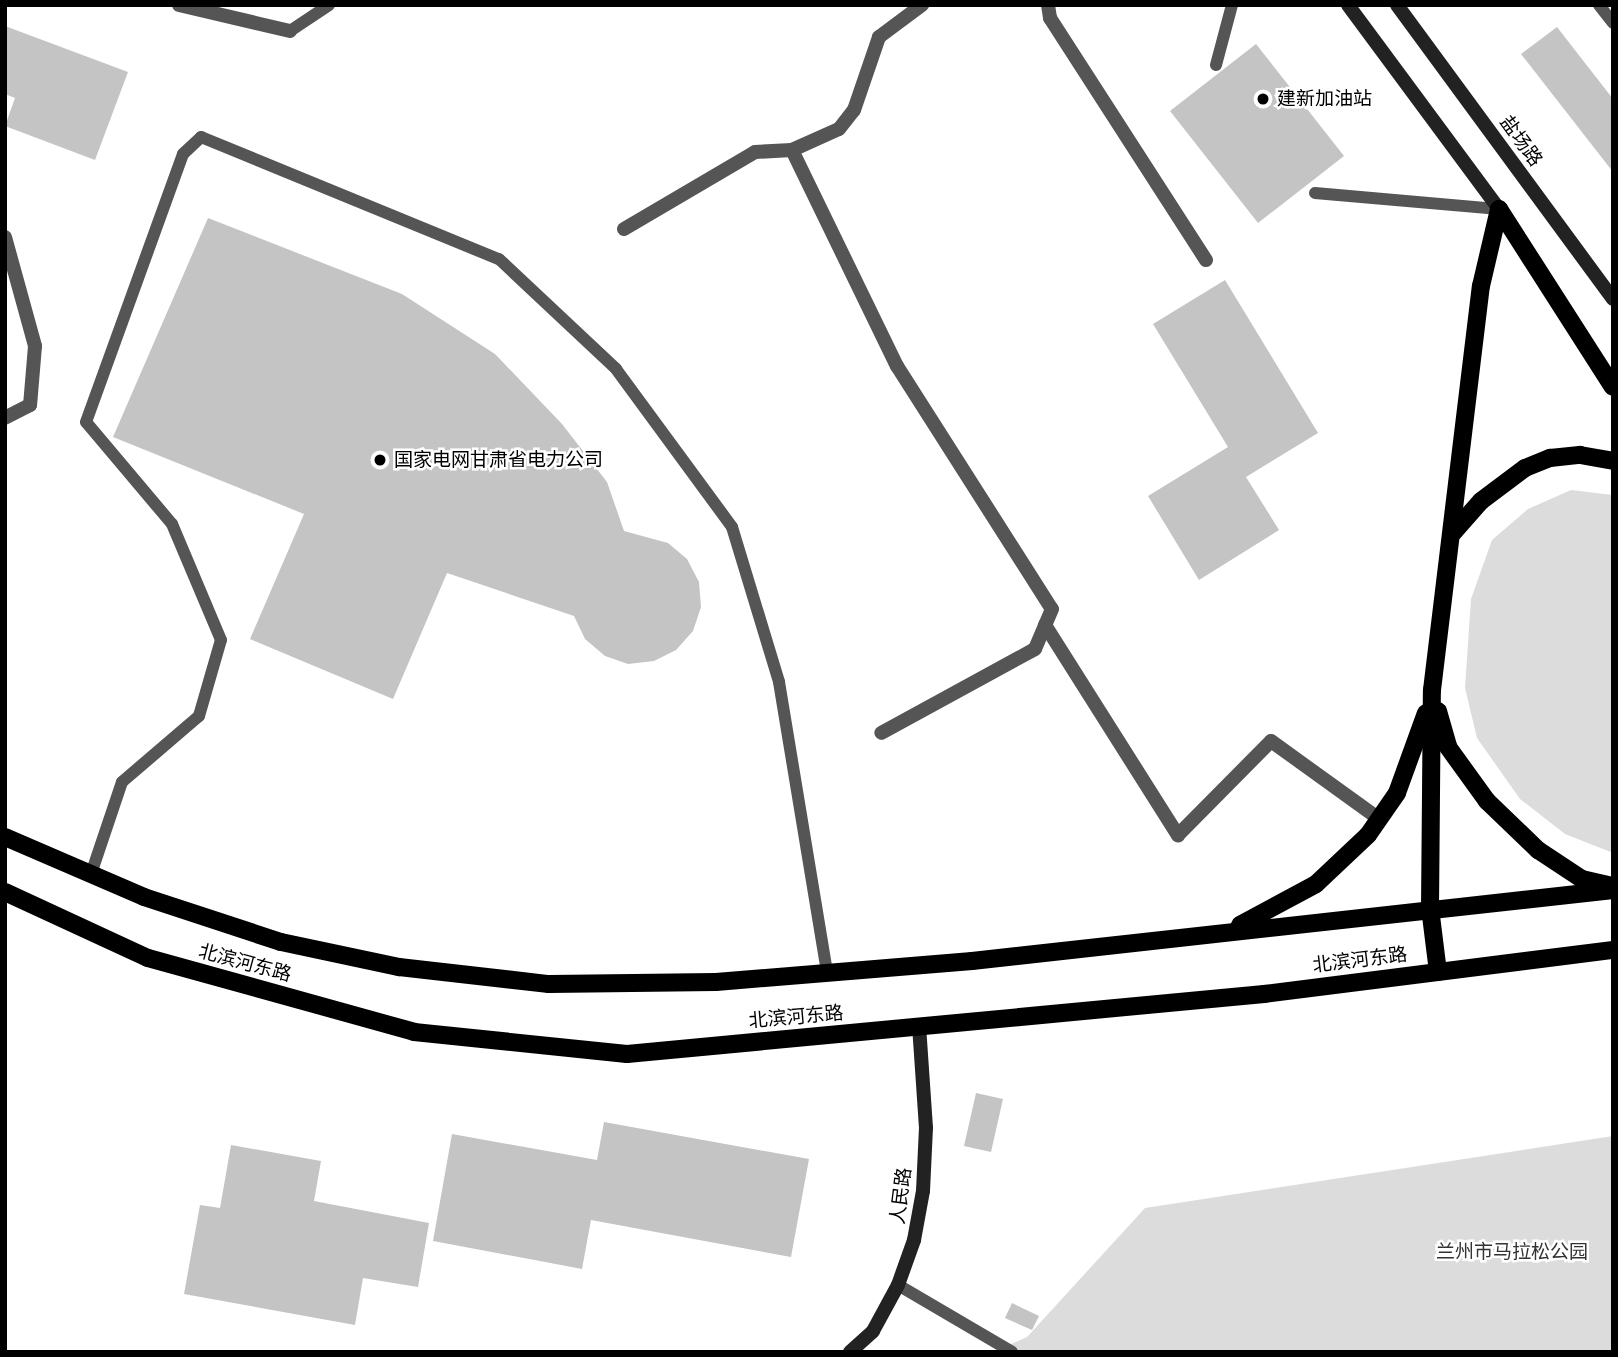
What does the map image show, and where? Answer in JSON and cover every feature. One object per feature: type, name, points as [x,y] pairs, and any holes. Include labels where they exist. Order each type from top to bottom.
[{"type":"main road","points":[[1348,5],[1499,209],[1613,387]]},
{"type":"main road","name":"盐场路","points":[[1397,5],[1613,299]]},
{"type":"main road","points":[[1438,972],[1430,908],[1433,690],[1481,286],[1499,209]]},
{"type":"main road","points":[[1451,535],[1481,501],[1525,468],[1550,458],[1580,455],[1613,461]]},
{"type":"main road","points":[[1227,931],[1316,884],[1379,819],[1397,793],[1416,748],[1433,690]]},
{"type":"main road","points":[[1433,690],[1448,747],[1487,801],[1538,850],[1581,879],[1613,888]]},
{"type":"main road","name":"北滨河东路","points":[[5,837],[201,918],[281,942],[399,967],[549,984],[716,982],[827,973],[1613,888]]},
{"type":"main road","name":"北滨河东路","points":[[5,892],[148,958],[414,1032],[627,1054],[1438,972],[1613,950]]},
{"type":"main road","name":"人民路","points":[[850,1352],[873,1331],[898,1285],[914,1240],[923,1191],[926,1128],[919,1026]]},
{"type":"street","points":[[179,5],[290,31]]},
{"type":"street","points":[[624,229],[755,152],[792,150],[839,129],[854,110],[879,37],[922,5]]},
{"type":"street","points":[[1048,5],[1050,18],[1206,260]]},
{"type":"street","points":[[792,150],[897,366],[1052,609],[1035,649],[881,733]]},
{"type":"street","points":[[5,237],[35,346],[30,405],[5,418]]},
{"type":"street","points":[[1045,625],[1178,835],[1271,741],[1379,819]]},
{"type":"lane","points":[[290,31],[329,5]]},
{"type":"lane","points":[[1216,65],[1232,5]]},
{"type":"lane","points":[[1599,5],[1613,23]]},
{"type":"lane","points":[[91,874],[122,782],[199,716],[221,640],[172,524],[86,422],[183,155],[201,137],[499,259],[617,369],[732,527],[779,682],[827,973]]},
{"type":"lane","points":[[1315,193],[1499,209]]},
{"type":"lane","points":[[898,1285],[1012,1352]]},
{"type":"green space","points":[[1571,490],[1613,495],[1613,853],[1565,834],[1520,799],[1477,738],[1465,688],[1471,599],[1492,540],[1528,509]]},
{"type":"green space","name":"兰州市马拉松公园","points":[[1613,1136],[1613,1352],[994,1352],[1027,1337],[1145,1208]]},
{"type":"building","points":[[5,26],[128,72],[95,160],[5,126],[15,98],[5,94]]},
{"type":"building","points":[[1557,27],[1613,99],[1613,172],[1521,54]]},
{"type":"building","points":[[1256,44],[1344,156],[1258,223],[1170,111]]},
{"type":"building","name":"国家电网甘肃省电力公司","points":[[208,218],[402,294],[495,354],[562,424],[607,482],[624,531],[668,543],[687,559],[699,582],[701,607],[693,631],[676,650],[654,661],[628,664],[605,656],[585,639],[574,616],[447,573],[393,699],[250,639],[304,514],[113,437]]},
{"type":"building","points":[[1225,280],[1318,433],[1246,477],[1279,530],[1199,580],[1148,496],[1228,447],[1153,324]]},
{"type":"building","points":[[976,1093],[1003,1099],[991,1152],[964,1146]]},
{"type":"building","points":[[604,1122],[809,1159],[791,1257],[591,1220],[582,1269],[433,1241],[452,1134],[597,1160]]},
{"type":"building","points":[[231,1145],[321,1161],[314,1201],[429,1223],[418,1287],[363,1278],[355,1325],[184,1294],[200,1205],[220,1208]]},
{"type":"building","points":[[1012,1303],[1039,1316],[1032,1330],[1005,1318]]},
{"type":"place","name":"建新加油站","points":[[1263,99]]},
{"type":"place","name":"国家电网甘肃省电力公司","points":[[380,460]]}]
